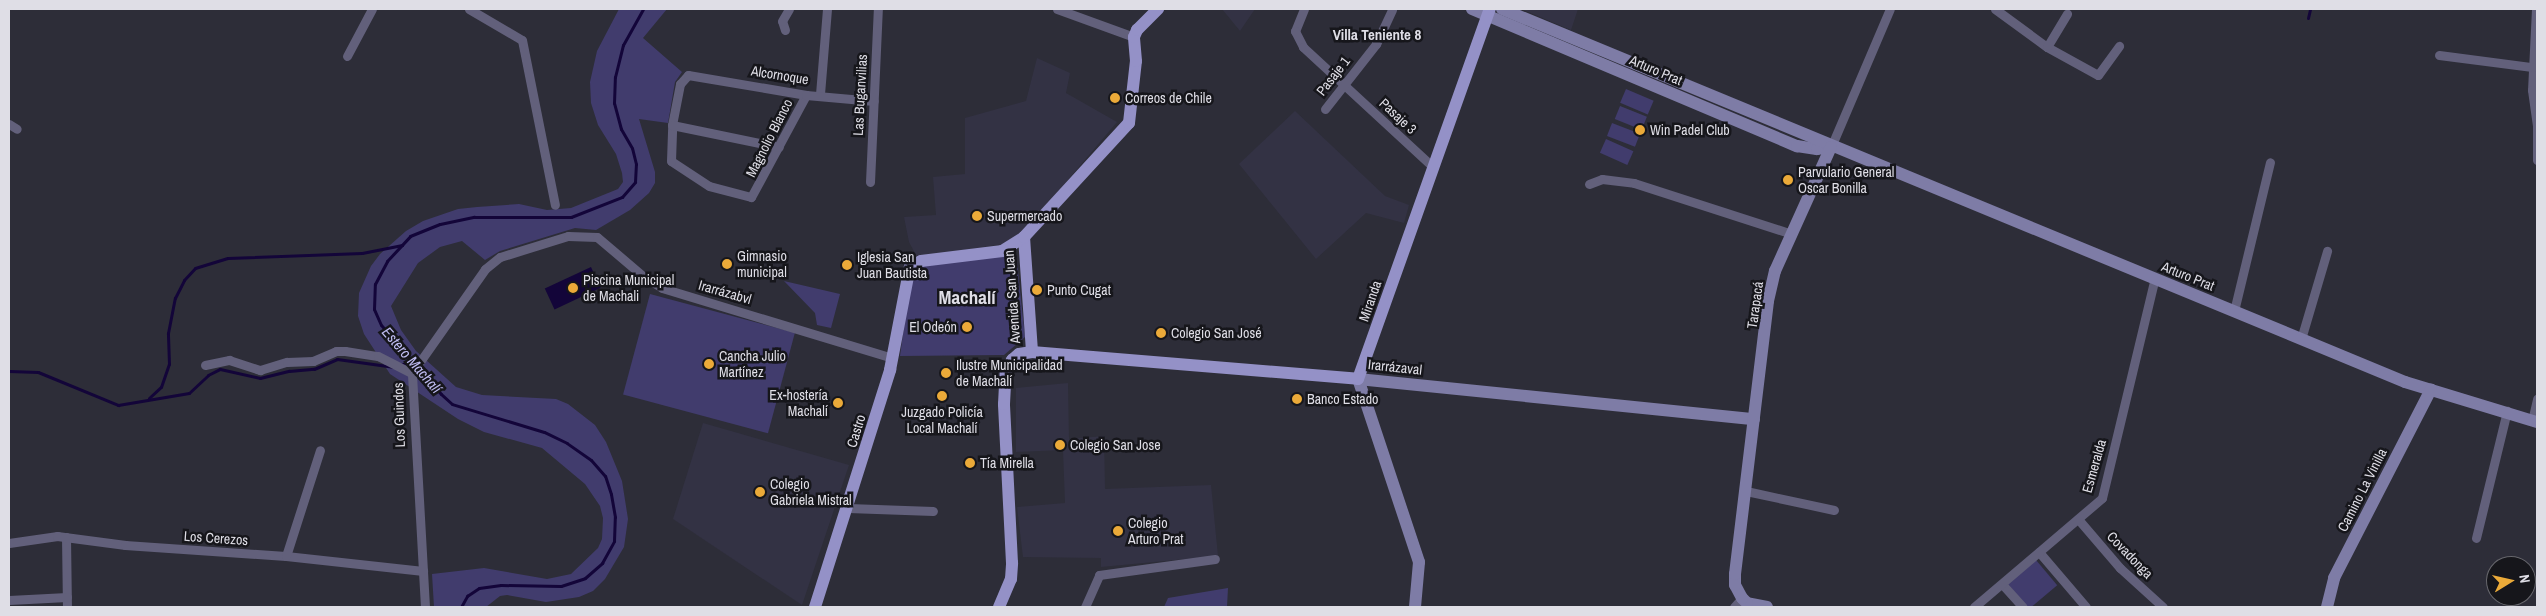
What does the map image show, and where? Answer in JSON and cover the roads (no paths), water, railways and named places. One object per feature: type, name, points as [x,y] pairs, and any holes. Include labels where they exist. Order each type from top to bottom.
[{"type":"main road","points":[[1134,37],[1137,30],[1158,9]]},
{"type":"main road","name":"Arturo Prat","points":[[1472,9],[1489,12],[1797,146],[1818,149],[1831,147]]},
{"type":"main road","name":"Arturo Prat","points":[[1502,9],[1831,147],[2405,382],[2536,420]]},
{"type":"main road","name":"Miranda","points":[[1358,379],[1489,12]]},
{"type":"main road","name":"Avenida San Juan","points":[[999,607],[1011,579],[1012,563],[1004,404],[1006,371],[1019,354],[1032,352],[1024,237],[1129,123],[1136,61],[1134,37]]},
{"type":"main road","name":"Tarapacá","points":[[1768,607],[1738,603],[1735,574],[1770,288],[1831,147]]},
{"type":"main road","name":"Castro","points":[[815,607],[848,508],[893,358],[908,270],[914,263],[1002,251],[1024,237]]},
{"type":"main road","name":"Irarrázaval","points":[[1032,352],[1358,379],[1754,419]]},
{"type":"main road","points":[[1358,379],[1419,562],[1416,607]]},
{"type":"main road","name":"Camino La Vinilla","points":[[2327,607],[2334,578],[2431,389]]},
{"type":"street","points":[[347,56],[372,9]]},
{"type":"street","points":[[469,9],[522,40],[555,205]]},
{"type":"street","points":[[785,30],[782,21],[789,9]]},
{"type":"street","points":[[820,94],[826,9]]},
{"type":"street","name":"Las Buganvilias","points":[[870,182],[878,9]]},
{"type":"street","points":[[1057,9],[1134,37]]},
{"type":"street","name":"Pasaje 3","points":[[1304,9],[1295,31],[1298,39],[1434,168]]},
{"type":"street","name":"Pasaje 1","points":[[1325,108],[1376,44],[1392,9]]},
{"type":"street","name":"Tarapacá","points":[[1831,147],[1890,9]]},
{"type":"street","points":[[1996,9],[2047,46],[2098,75],[2119,46]]},
{"type":"street","points":[[2536,9],[2532,67],[2537,125],[2537,160]]},
{"type":"street","points":[[2047,46],[2067,14]]},
{"type":"street","points":[[2439,55],[2532,67]]},
{"type":"street","name":"Alcornoque","points":[[683,79],[695,75],[806,95],[820,94],[874,101]]},
{"type":"street","name":"Magnolio Blanco","points":[[683,79],[672,125],[670,157],[674,164],[709,186],[747,198],[755,195],[806,95]]},
{"type":"street","points":[[9,124],[17,129]]},
{"type":"street","points":[[672,125],[779,147]]},
{"type":"street","points":[[2234,311],[2270,162]]},
{"type":"street","points":[[1589,184],[1602,179],[1634,183],[1792,234]]},
{"type":"street","name":"Irarrázabvl","points":[[563,238],[582,235],[597,237],[642,276],[662,288],[893,358]]},
{"type":"street","name":"Los Guindos","points":[[425,607],[412,372],[418,361],[492,262],[563,238]]},
{"type":"street","points":[[2301,339],[2327,251]]},
{"type":"street","name":"Esmeralda","points":[[1974,607],[2102,498],[2154,278]]},
{"type":"street","points":[[205,364],[229,360],[260,370],[292,362],[313,361],[336,351],[345,351],[378,356],[412,372]]},
{"type":"street","points":[[2536,420],[2537,399]]},
{"type":"street","points":[[2476,538],[2507,411]]},
{"type":"street","points":[[286,556],[320,450]]},
{"type":"street","points":[[1746,492],[1834,510]]},
{"type":"street","points":[[848,508],[933,511]]},
{"type":"street","name":"Covadonga","points":[[2078,519],[2120,568],[2163,607]]},
{"type":"street","name":"Los Cerezos","points":[[9,543],[42,536],[66,537],[125,545],[286,556],[423,571]]},
{"type":"street","points":[[66,537],[67,607]]},
{"type":"street","points":[[2039,552],[2086,607]]},
{"type":"street","points":[[1085,607],[1099,575],[1215,559]]},
{"type":"street","points":[[2002,584],[2023,607]]},
{"type":"street","points":[[9,600],[67,597]]},
{"type":"waterway","name":"Estero Machalí","points":[[461,607],[467,596],[479,588],[501,585],[561,586],[585,578],[602,563],[614,541],[615,517],[611,494],[605,476],[591,460],[567,443],[544,432],[452,404],[381,325],[374,309],[375,284],[387,261],[410,236],[440,224],[474,217],[571,217],[622,197],[635,182],[636,164],[632,148],[621,129],[614,103],[615,77],[623,45],[643,9]]},
{"type":"waterway","points":[[2308,18],[2310,9]]},
{"type":"waterway","points":[[149,398],[161,387],[169,364],[168,333],[175,298],[184,280],[195,268],[228,258],[362,253],[402,245]]},
{"type":"waterway","points":[[9,371],[38,372],[118,405],[189,393],[208,375],[220,369],[260,378],[289,371],[314,369],[337,359],[394,367]]},
{"type":"waterway","points":[[399,365],[411,362]]},
{"type":"place","name":"Correos de Chile","points":[[1115,98]]},
{"type":"place","name":"Win Padel Club","points":[[1640,130]]},
{"type":"place","name":"Parvulario General Oscar Bonilla","points":[[1788,180]]},
{"type":"place","name":"Supermercado","points":[[977,216]]},
{"type":"place","name":"Gimnasio municipal","points":[[727,264]]},
{"type":"place","name":"Iglesia San Juan Bautista","points":[[847,265]]},
{"type":"place","name":"Piscina Municipal de Machali","points":[[573,288]]},
{"type":"place","name":"Punto Cugat","points":[[1037,290]]},
{"type":"place","name":"El Odeón","points":[[967,327]]},
{"type":"place","name":"Colegio San José","points":[[1161,333]]},
{"type":"place","name":"Cancha Julio Martínez","points":[[709,364]]},
{"type":"place","name":"Ilustre Municipalidad de Machalí","points":[[946,373]]},
{"type":"place","name":"Juzgado Policía Local Machalí","points":[[942,396]]},
{"type":"place","name":"Banco Estado","points":[[1297,399]]},
{"type":"place","name":"Ex-hostería Machalí","points":[[838,403]]},
{"type":"place","name":"Colegio San Jose","points":[[1060,445]]},
{"type":"place","name":"Tía Mirella","points":[[970,463]]},
{"type":"place","name":"Colegio Gabriela Mistral","points":[[760,492]]},
{"type":"place","name":"Colegio Arturo Prat","points":[[1118,531]]},
{"type":"district","name":"Villa Teniente 8","points":[[1377,35]]},
{"type":"district","name":"Machalí","points":[[967,298]]}]
